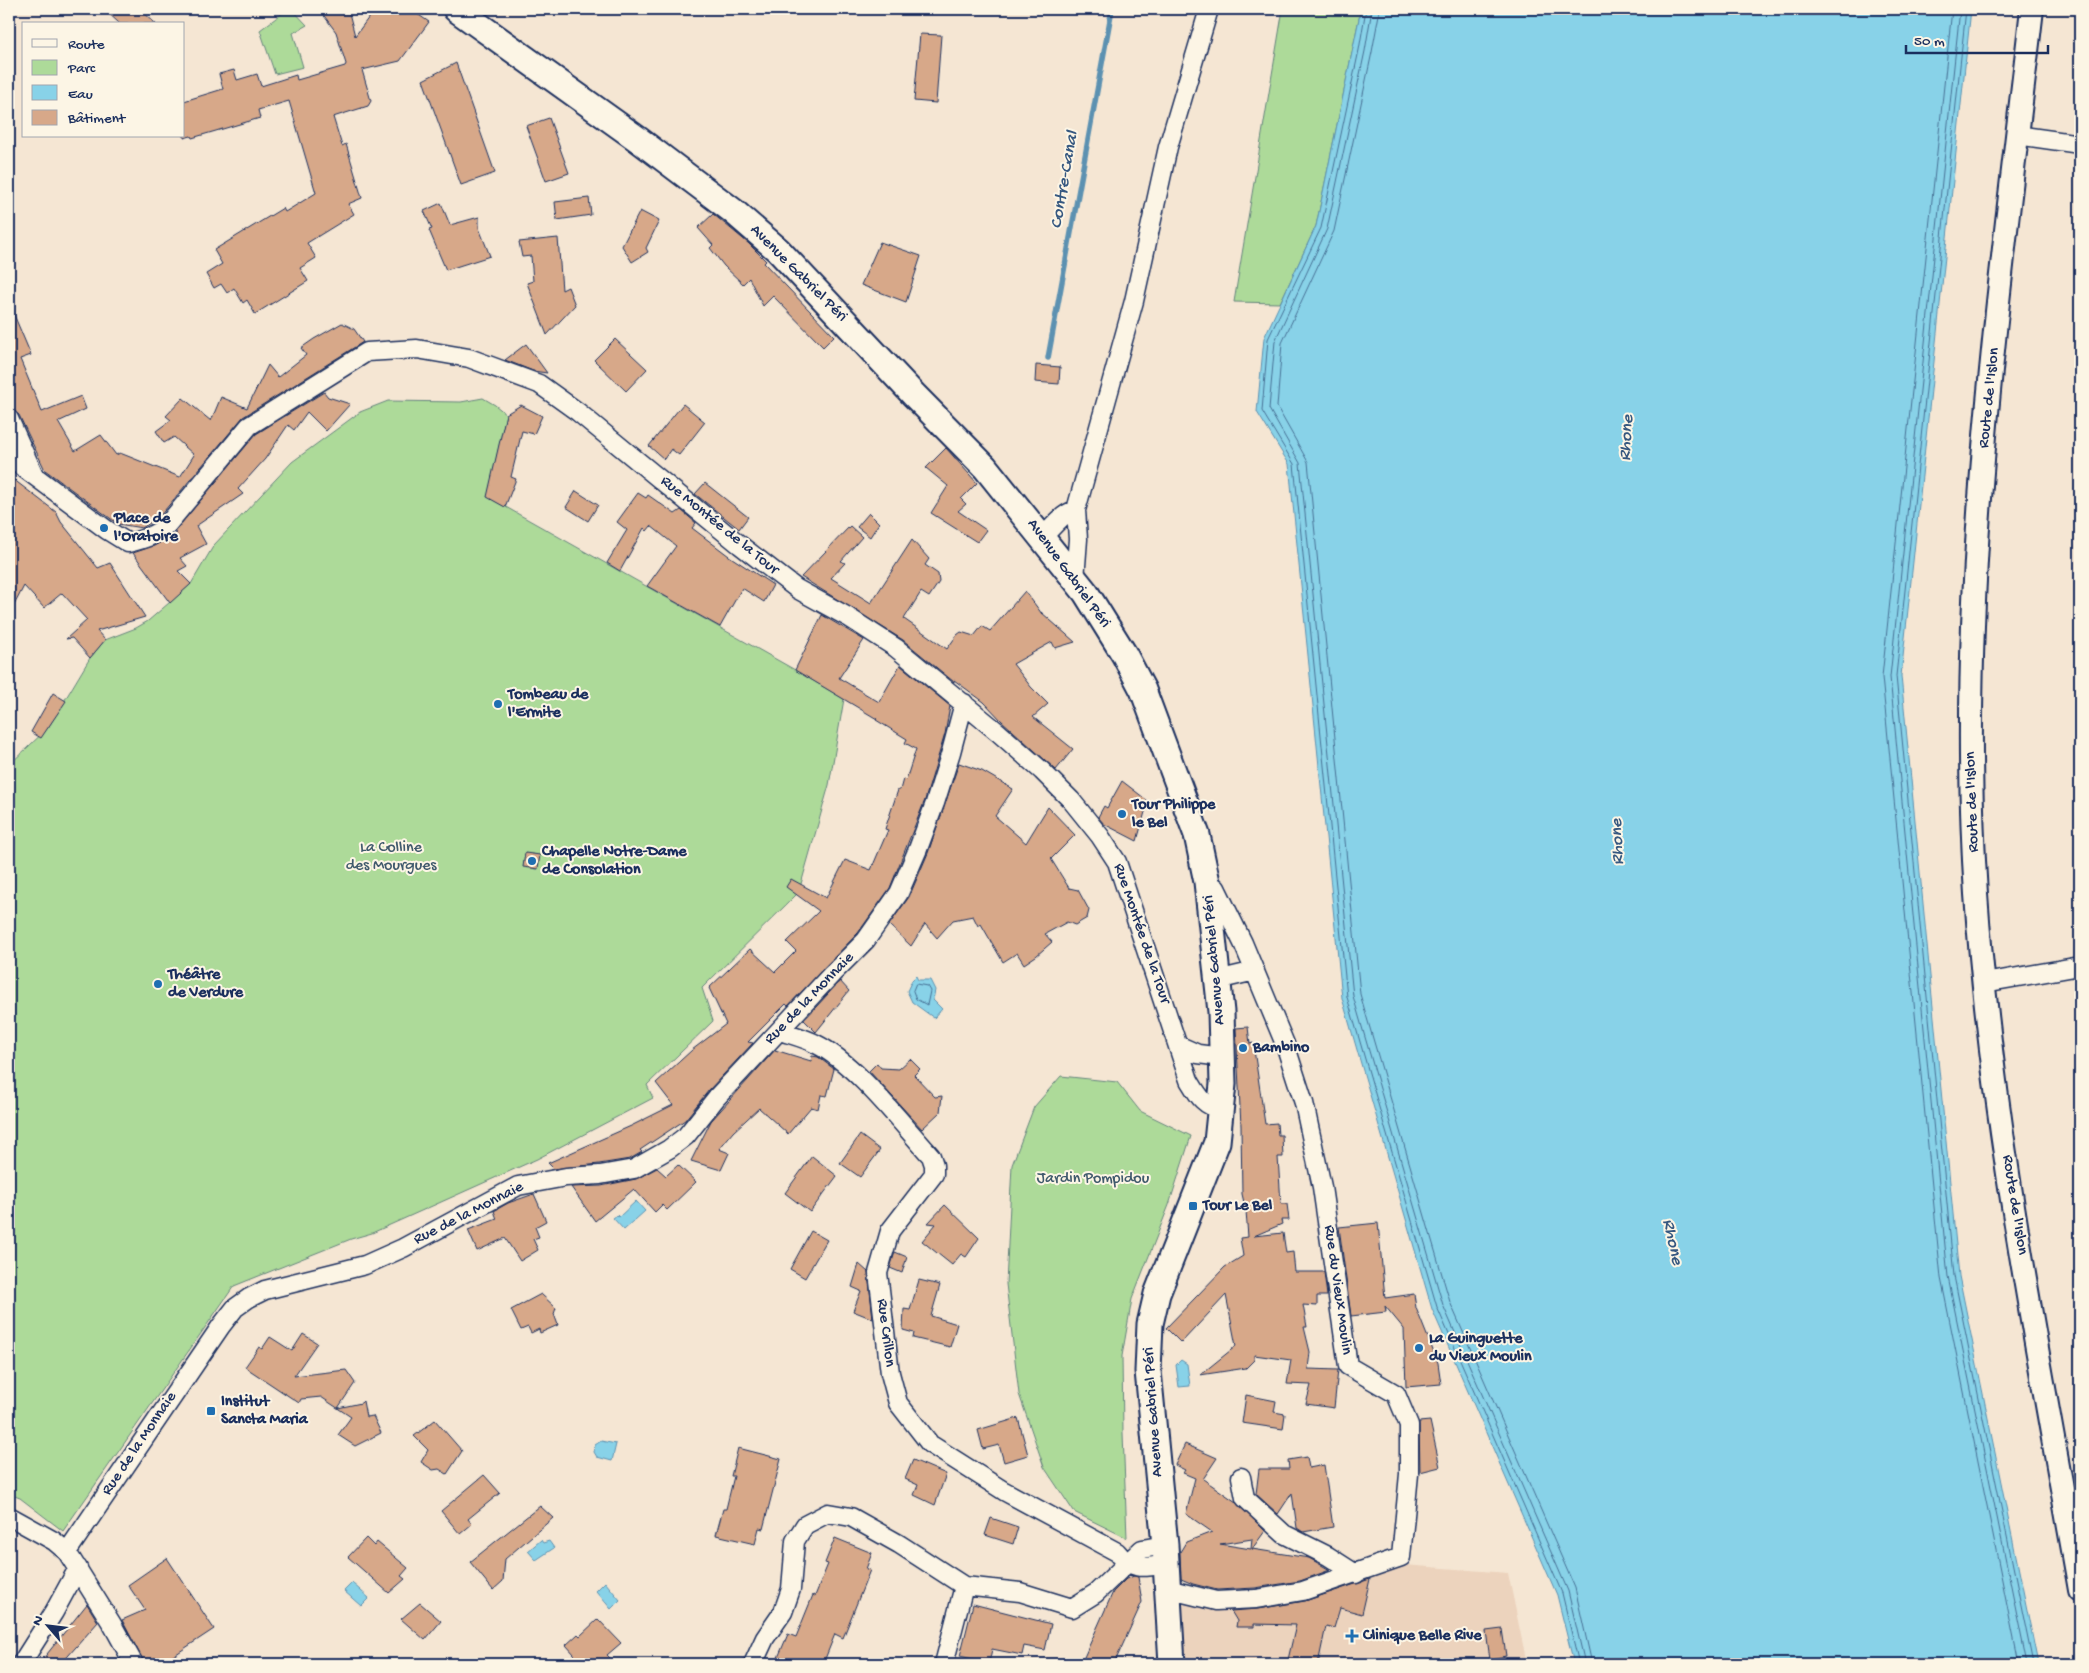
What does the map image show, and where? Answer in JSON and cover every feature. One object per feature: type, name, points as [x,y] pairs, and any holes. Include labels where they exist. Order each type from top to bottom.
[{"type":"main road","name":"Avenue Gabriel Péri","points":[[456,9],[639,140],[734,212],[778,250],[914,395],[985,466],[1075,579],[1103,619],[1143,690],[1197,835],[1207,882],[1217,980],[1222,1057],[1222,1109],[1217,1142],[1212,1160],[1157,1294],[1150,1324],[1148,1371],[1165,1554],[1172,1664]]},
{"type":"street","points":[[1075,579],[1078,539],[1076,510],[1134,301],[1168,147],[1209,9]]},
{"type":"street","name":"Route de l'Islon","points":[[2032,9],[1985,447],[1975,577],[1971,736],[1976,892],[1991,1063],[2080,1590]]},
{"type":"street","points":[[2018,136],[2080,144]]},
{"type":"street","name":"Rue Montée de la Tour","points":[[34,476],[107,530],[128,543],[145,539],[158,533],[167,525],[249,426],[367,352],[416,349],[469,358],[539,384],[578,412],[740,545],[797,589],[896,648],[964,703],[1042,771],[1071,800],[1100,836],[1117,862],[1180,1046],[1189,1080],[1199,1098],[1211,1108],[1222,1109]]},
{"type":"street","points":[[9,419],[34,476]]},
{"type":"street","points":[[9,457],[34,476]]},
{"type":"street","points":[[1042,537],[1055,526],[1066,512],[1076,510]]},
{"type":"street","name":"Rue de la Monnaie","points":[[67,1552],[195,1363],[235,1308],[265,1290],[365,1265],[403,1248],[518,1186],[566,1177],[600,1175],[634,1169],[686,1136],[718,1097],[866,940],[899,893],[935,803],[964,703]]},
{"type":"street","name":"Rue du Vieux Moulin","points":[[1167,1589],[1216,1601],[1256,1599],[1303,1591],[1401,1557],[1409,1474],[1409,1425],[1396,1394],[1348,1366],[1322,1187],[1304,1103],[1285,1044],[1226,904],[1216,888],[1207,882]]},
{"type":"street","points":[[1984,983],[2080,966]]},
{"type":"street","points":[[1217,980],[1255,971]]},
{"type":"street","name":"Rue Crillon","points":[[780,1031],[816,1044],[838,1058],[882,1101],[931,1156],[934,1165],[934,1174],[890,1231],[878,1272],[889,1364],[898,1403],[930,1444],[1004,1491],[1117,1552],[1126,1563]]},
{"type":"street","points":[[1180,1046],[1198,1054],[1222,1057]]},
{"type":"street","points":[[1241,1477],[1245,1498],[1284,1534],[1328,1556],[1356,1574]]},
{"type":"street","points":[[753,1664],[765,1638],[784,1612],[791,1589],[795,1541],[805,1525],[828,1513],[851,1518],[899,1544],[964,1586],[1020,1592],[1072,1608],[1096,1593],[1142,1548],[1165,1554]]},
{"type":"street","points":[[9,1516],[54,1542],[67,1552],[134,1664]]},
{"type":"street","points":[[21,1664],[54,1612],[78,1568]]},
{"type":"street","points":[[944,1664],[964,1586]]},
{"type":"shaded area","name":"Clinique Belle Rive","points":[[1404,1565],[1508,1573],[1527,1664],[1186,1664],[1180,1603],[1230,1609],[1301,1600]]},
{"type":"green space","points":[[288,9],[292,9],[307,25],[293,33],[303,67],[275,74],[260,30]]},
{"type":"green space","points":[[1283,9],[1361,9],[1316,226],[1280,303],[1234,302]]},
{"type":"green space","name":"La Colline des Mourgues","points":[[483,398],[506,414],[488,497],[844,699],[829,785],[801,884],[797,894],[702,988],[713,1021],[647,1085],[653,1098],[537,1159],[372,1233],[351,1239],[234,1286],[63,1531],[20,1498],[9,1494],[9,765],[48,728],[90,658],[105,640],[136,628],[148,621],[191,584],[214,545],[292,462],[360,412],[388,401],[461,402]]},
{"type":"green space","name":"Jardin Pompidou","points":[[1061,1076],[1117,1082],[1140,1111],[1191,1136],[1169,1205],[1132,1299],[1122,1356],[1127,1538],[1074,1512],[1044,1467],[1019,1394],[1006,1284],[1012,1165],[1034,1107]]},
{"type":"water","name":"Rhone","points":[[1361,9],[1971,9],[1901,676],[1959,1276],[2038,1664],[1574,1664],[1557,1595],[1432,1309],[1342,998],[1289,464],[1257,412],[1264,338],[1316,226]]},
{"type":"water","points":[[916,976],[918,980],[930,980],[935,990],[933,1000],[942,1009],[934,1018],[912,1002],[907,991]]},
{"type":"water","points":[[636,1201],[645,1211],[624,1230],[613,1218],[617,1215],[619,1217]]},
{"type":"water","points":[[1181,1360],[1187,1364],[1190,1386],[1179,1387],[1176,1365]]},
{"type":"water","points":[[601,1441],[616,1444],[612,1461],[597,1457],[594,1452],[595,1445]]},
{"type":"water","points":[[541,1540],[543,1543],[549,1541],[554,1548],[536,1560],[528,1551]]},
{"type":"water","points":[[605,1582],[620,1600],[611,1609],[596,1591]]},
{"type":"water","points":[[352,1583],[369,1598],[361,1606],[344,1591]]},
{"type":"building","points":[[104,9],[140,9],[154,22],[118,22]]},
{"type":"building","points":[[319,9],[348,9],[355,36],[375,9],[410,9],[429,22],[400,61],[362,70],[371,101],[368,106],[333,117],[342,146],[346,144],[362,198],[348,204],[354,214],[307,243],[316,258],[300,268],[308,281],[255,314],[247,300],[243,303],[234,288],[227,293],[221,284],[214,288],[206,274],[222,264],[214,250],[283,208],[285,212],[316,193],[289,101],[258,110],[260,118],[192,138],[191,136],[185,138],[185,101],[223,89],[219,74],[234,70],[237,80],[257,74],[261,86],[296,75],[297,80],[345,66],[336,32]]},
{"type":"building","points":[[920,34],[941,35],[936,103],[914,101]]},
{"type":"building","points":[[456,63],[495,173],[461,185],[423,80]]},
{"type":"building","points":[[549,118],[569,173],[546,181],[526,126]]},
{"type":"building","points":[[589,198],[591,215],[557,220],[555,202]]},
{"type":"building","points":[[441,203],[450,225],[479,217],[479,228],[490,256],[446,270],[429,230],[432,229],[424,211]]},
{"type":"building","points":[[640,211],[659,221],[646,248],[648,252],[632,262],[622,246]]},
{"type":"building","points":[[713,214],[748,243],[766,261],[764,263],[834,336],[823,347],[773,296],[763,306],[749,278],[743,284],[724,266],[710,248],[713,245],[698,228]]},
{"type":"building","points":[[558,238],[562,290],[568,287],[575,305],[547,335],[527,283],[533,281],[531,256],[522,257],[519,242]]},
{"type":"building","points":[[880,242],[921,256],[906,302],[861,285]]},
{"type":"building","points":[[9,303],[31,355],[20,359],[42,412],[81,396],[86,409],[58,422],[75,451],[101,435],[116,455],[120,453],[180,477],[194,455],[174,437],[164,443],[156,431],[171,420],[166,416],[183,398],[211,421],[221,397],[247,408],[268,365],[278,377],[306,355],[301,348],[342,323],[354,329],[363,342],[243,417],[159,517],[142,528],[118,524],[45,470],[19,415],[12,409],[9,403]]},
{"type":"building","points":[[615,339],[647,369],[626,391],[594,360]]},
{"type":"building","points":[[526,344],[547,373],[533,371],[505,360]]},
{"type":"building","points":[[1036,365],[1060,367],[1059,384],[1035,382]]},
{"type":"building","points":[[324,392],[328,397],[350,404],[326,431],[307,412],[294,430],[288,425],[265,459],[238,489],[243,494],[196,526],[206,544],[180,558],[187,566],[178,571],[191,584],[170,603],[133,553],[154,546],[177,533],[174,532],[256,434]]},
{"type":"building","points":[[683,404],[705,422],[679,455],[671,449],[664,459],[649,446]]},
{"type":"building","points":[[521,405],[542,416],[534,434],[522,431],[511,477],[516,479],[505,507],[487,497],[506,414]]},
{"type":"building","points":[[946,448],[977,483],[961,499],[966,504],[958,511],[986,530],[977,542],[931,513],[948,486],[926,468]]},
{"type":"building","points":[[9,476],[56,512],[61,522],[98,568],[110,563],[145,617],[97,631],[105,640],[90,658],[72,638],[66,639],[87,620],[62,593],[44,608],[24,586],[9,615]]},
{"type":"building","points":[[705,483],[748,517],[739,529],[695,494]]},
{"type":"building","points":[[576,491],[598,505],[588,521],[566,507]]},
{"type":"building","points":[[638,493],[646,498],[648,495],[675,514],[681,510],[696,523],[692,528],[729,556],[773,585],[764,602],[742,588],[720,627],[647,586],[676,546],[651,526],[647,531],[644,528],[620,571],[607,563],[627,530],[617,522]]},
{"type":"building","points":[[869,513],[879,523],[870,537],[857,527]]},
{"type":"building","points":[[850,526],[862,537],[841,561],[845,563],[831,578],[871,603],[912,540],[929,559],[925,565],[938,574],[939,582],[929,597],[921,592],[904,619],[947,649],[961,632],[974,636],[982,626],[990,631],[1025,591],[1042,614],[1041,612],[1075,642],[1055,648],[1052,642],[1013,664],[1031,687],[1048,704],[1033,717],[1073,749],[1056,770],[984,702],[954,680],[954,682],[903,640],[801,577]]},
{"type":"building","points":[[822,615],[864,640],[839,678],[879,702],[900,665],[950,706],[945,734],[925,800],[890,888],[858,933],[788,1006],[786,1004],[748,1042],[753,1043],[709,1090],[685,1120],[640,1150],[642,1152],[630,1159],[554,1169],[548,1163],[673,1105],[656,1083],[692,1050],[726,1024],[709,988],[750,949],[775,972],[796,951],[787,942],[819,911],[786,887],[791,879],[826,898],[845,860],[871,870],[888,830],[885,829],[898,790],[900,790],[903,779],[906,780],[916,749],[905,743],[907,739],[877,719],[795,670]]},
{"type":"building","points":[[53,693],[66,701],[41,738],[31,732]]},
{"type":"building","points":[[959,763],[982,771],[1013,789],[995,816],[1026,843],[1048,807],[1075,835],[1051,859],[1069,888],[1078,890],[1089,910],[1087,918],[1075,925],[1067,922],[1045,934],[1052,942],[1024,964],[1017,953],[1003,962],[981,924],[978,926],[973,916],[953,920],[937,938],[925,924],[911,946],[889,925],[909,897],[928,853]]},
{"type":"building","name":"Tour Philippe le Bel","points":[[1122,781],[1148,801],[1137,841],[1104,824],[1098,817],[1104,806],[1107,808]]},
{"type":"building","name":"Chapelle Notre-Dame de Consolation","points":[[525,853],[540,855],[538,869],[523,867]]},
{"type":"building","points":[[840,981],[849,991],[816,1032],[804,1020]]},
{"type":"building","points":[[1248,1027],[1250,1044],[1253,1043],[1265,1124],[1277,1123],[1278,1135],[1282,1135],[1283,1157],[1278,1157],[1281,1204],[1287,1204],[1289,1220],[1281,1220],[1282,1224],[1254,1236],[1283,1233],[1286,1253],[1293,1252],[1295,1272],[1324,1272],[1327,1296],[1317,1296],[1317,1306],[1303,1305],[1307,1327],[1304,1327],[1310,1352],[1308,1369],[1338,1370],[1334,1408],[1306,1404],[1311,1385],[1287,1384],[1291,1360],[1254,1355],[1254,1360],[1246,1368],[1200,1375],[1236,1346],[1226,1295],[1181,1343],[1166,1328],[1225,1267],[1243,1256],[1240,1238],[1248,1237],[1246,1211],[1242,1194],[1236,1028]]},
{"type":"building","points":[[775,1050],[811,1061],[812,1056],[818,1057],[834,1069],[827,1096],[821,1095],[818,1109],[811,1107],[788,1134],[759,1108],[733,1132],[719,1149],[729,1153],[721,1170],[691,1161],[711,1121]]},
{"type":"building","points":[[910,1059],[920,1069],[914,1075],[935,1097],[942,1096],[940,1112],[922,1129],[869,1071],[877,1063],[881,1068],[899,1069]]},
{"type":"building","points":[[860,1135],[880,1150],[860,1177],[840,1163]]},
{"type":"building","points":[[812,1156],[837,1176],[810,1212],[785,1193]]},
{"type":"building","points":[[678,1165],[696,1182],[667,1210],[662,1205],[655,1212],[634,1189],[595,1221],[571,1187],[601,1186],[636,1179],[657,1168],[666,1176]]},
{"type":"building","points":[[534,1194],[546,1221],[535,1227],[539,1237],[533,1239],[538,1250],[520,1261],[505,1238],[477,1251],[468,1230],[497,1219],[494,1211],[508,1203]]},
{"type":"building","points":[[945,1205],[979,1238],[966,1257],[961,1254],[952,1265],[922,1241],[936,1224],[928,1223]]},
{"type":"building","name":"La Guinguette du Vieux Moulin","points":[[1378,1223],[1385,1298],[1414,1294],[1416,1308],[1438,1363],[1441,1384],[1406,1387],[1404,1329],[1385,1306],[1386,1312],[1351,1316],[1339,1227]]},
{"type":"building","points":[[811,1231],[827,1240],[805,1278],[790,1269]]},
{"type":"building","points":[[895,1252],[907,1257],[902,1273],[890,1268]]},
{"type":"building","points":[[859,1264],[868,1272],[873,1319],[853,1311],[861,1291],[852,1287]]},
{"type":"building","points":[[919,1280],[940,1285],[931,1316],[957,1324],[950,1347],[913,1338],[914,1333],[903,1330],[904,1309],[910,1310]]},
{"type":"building","points":[[541,1294],[556,1308],[554,1314],[558,1325],[540,1333],[539,1329],[531,1333],[528,1327],[521,1330],[511,1310]]},
{"type":"building","points":[[303,1334],[317,1343],[294,1376],[346,1370],[355,1383],[338,1408],[363,1401],[366,1417],[373,1416],[381,1433],[355,1446],[338,1435],[351,1417],[321,1397],[301,1399],[299,1403],[245,1367],[259,1347],[262,1349],[270,1337],[292,1351]]},
{"type":"building","points":[[1246,1395],[1276,1401],[1274,1412],[1285,1414],[1283,1429],[1242,1423]]},
{"type":"building","points":[[1018,1418],[1028,1455],[1004,1462],[999,1445],[983,1449],[978,1430]]},
{"type":"building","points":[[435,1420],[462,1451],[447,1474],[439,1469],[433,1470],[421,1462],[428,1450],[414,1436]]},
{"type":"building","points":[[1430,1421],[1440,1467],[1420,1472],[1419,1422]]},
{"type":"building","points":[[1185,1444],[1217,1458],[1203,1479],[1236,1502],[1265,1531],[1252,1549],[1309,1558],[1330,1570],[1300,1581],[1255,1588],[1217,1590],[1181,1579],[1180,1552],[1186,1542],[1212,1532],[1186,1514],[1195,1478],[1183,1473],[1185,1470],[1175,1465]],"holes":[[[1252,1539],[1251,1549],[1220,1544]]]},
{"type":"building","points":[[738,1448],[781,1459],[763,1529],[759,1528],[755,1544],[716,1535],[723,1509],[726,1509]]},
{"type":"building","points":[[1307,1457],[1309,1468],[1324,1465],[1333,1527],[1303,1532],[1297,1528],[1292,1493],[1278,1514],[1256,1494],[1259,1469],[1289,1469],[1288,1460]]},
{"type":"building","points":[[913,1460],[946,1474],[935,1505],[914,1495],[918,1485],[905,1479]]},
{"type":"building","points":[[484,1475],[500,1493],[468,1519],[472,1524],[460,1534],[441,1511]]},
{"type":"building","points":[[540,1506],[553,1518],[505,1559],[503,1581],[493,1590],[470,1562]]},
{"type":"building","points":[[991,1518],[1018,1527],[1013,1544],[985,1535]]},
{"type":"building","points":[[366,1538],[374,1546],[377,1542],[408,1568],[401,1576],[405,1579],[389,1593],[348,1557]]},
{"type":"building","points":[[835,1538],[872,1553],[866,1569],[870,1570],[843,1638],[835,1634],[823,1664],[787,1664],[777,1660],[788,1634],[796,1637],[828,1564],[825,1563]]},
{"type":"building","points":[[167,1558],[214,1629],[161,1664],[145,1664],[122,1620],[145,1610],[128,1585]]},
{"type":"building","points":[[1134,1576],[1138,1577],[1142,1602],[1114,1664],[1081,1664],[1113,1592],[1126,1579]]},
{"type":"building","points":[[1370,1579],[1362,1614],[1340,1608],[1334,1628],[1326,1626],[1318,1664],[1287,1664],[1296,1625],[1254,1624],[1254,1627],[1236,1627],[1237,1621],[1231,1611],[1258,1609],[1305,1601]]},
{"type":"building","points":[[420,1603],[441,1621],[425,1640],[401,1619]]},
{"type":"building","points":[[87,1604],[98,1622],[61,1664],[39,1664]]},
{"type":"building","points":[[973,1604],[1051,1624],[1045,1650],[1024,1646],[1022,1655],[992,1649],[989,1663],[960,1656]]},
{"type":"building","points":[[598,1619],[621,1643],[607,1655],[616,1664],[583,1664],[566,1645],[578,1634],[580,1636]]},
{"type":"building","points":[[1502,1629],[1506,1656],[1490,1659],[1486,1631]]},
{"type":"waterway","name":"Contre-Canal","points":[[1048,358],[1112,9]]},
{"type":"place","name":"Place de l'Oratoire","points":[[104,528]]},
{"type":"place","name":"Tombeau de l'Ermite","points":[[498,704]]},
{"type":"place","name":"Tour Philippe le Bel","points":[[1122,814]]},
{"type":"place","name":"Chapelle Notre-Dame de Consolation","points":[[532,861]]},
{"type":"place","name":"Théâtre de Verdure","points":[[158,984]]},
{"type":"place","name":"Bambino","points":[[1243,1048]]},
{"type":"place","name":"Tour Le Bel","points":[[1193,1206]]},
{"type":"place","name":"La Guinguette du Vieux Moulin","points":[[1419,1348]]},
{"type":"place","name":"Institut Sancta Maria","points":[[211,1411]]},
{"type":"place","name":"Clinique Belle Rive","points":[[1352,1636]]}]
